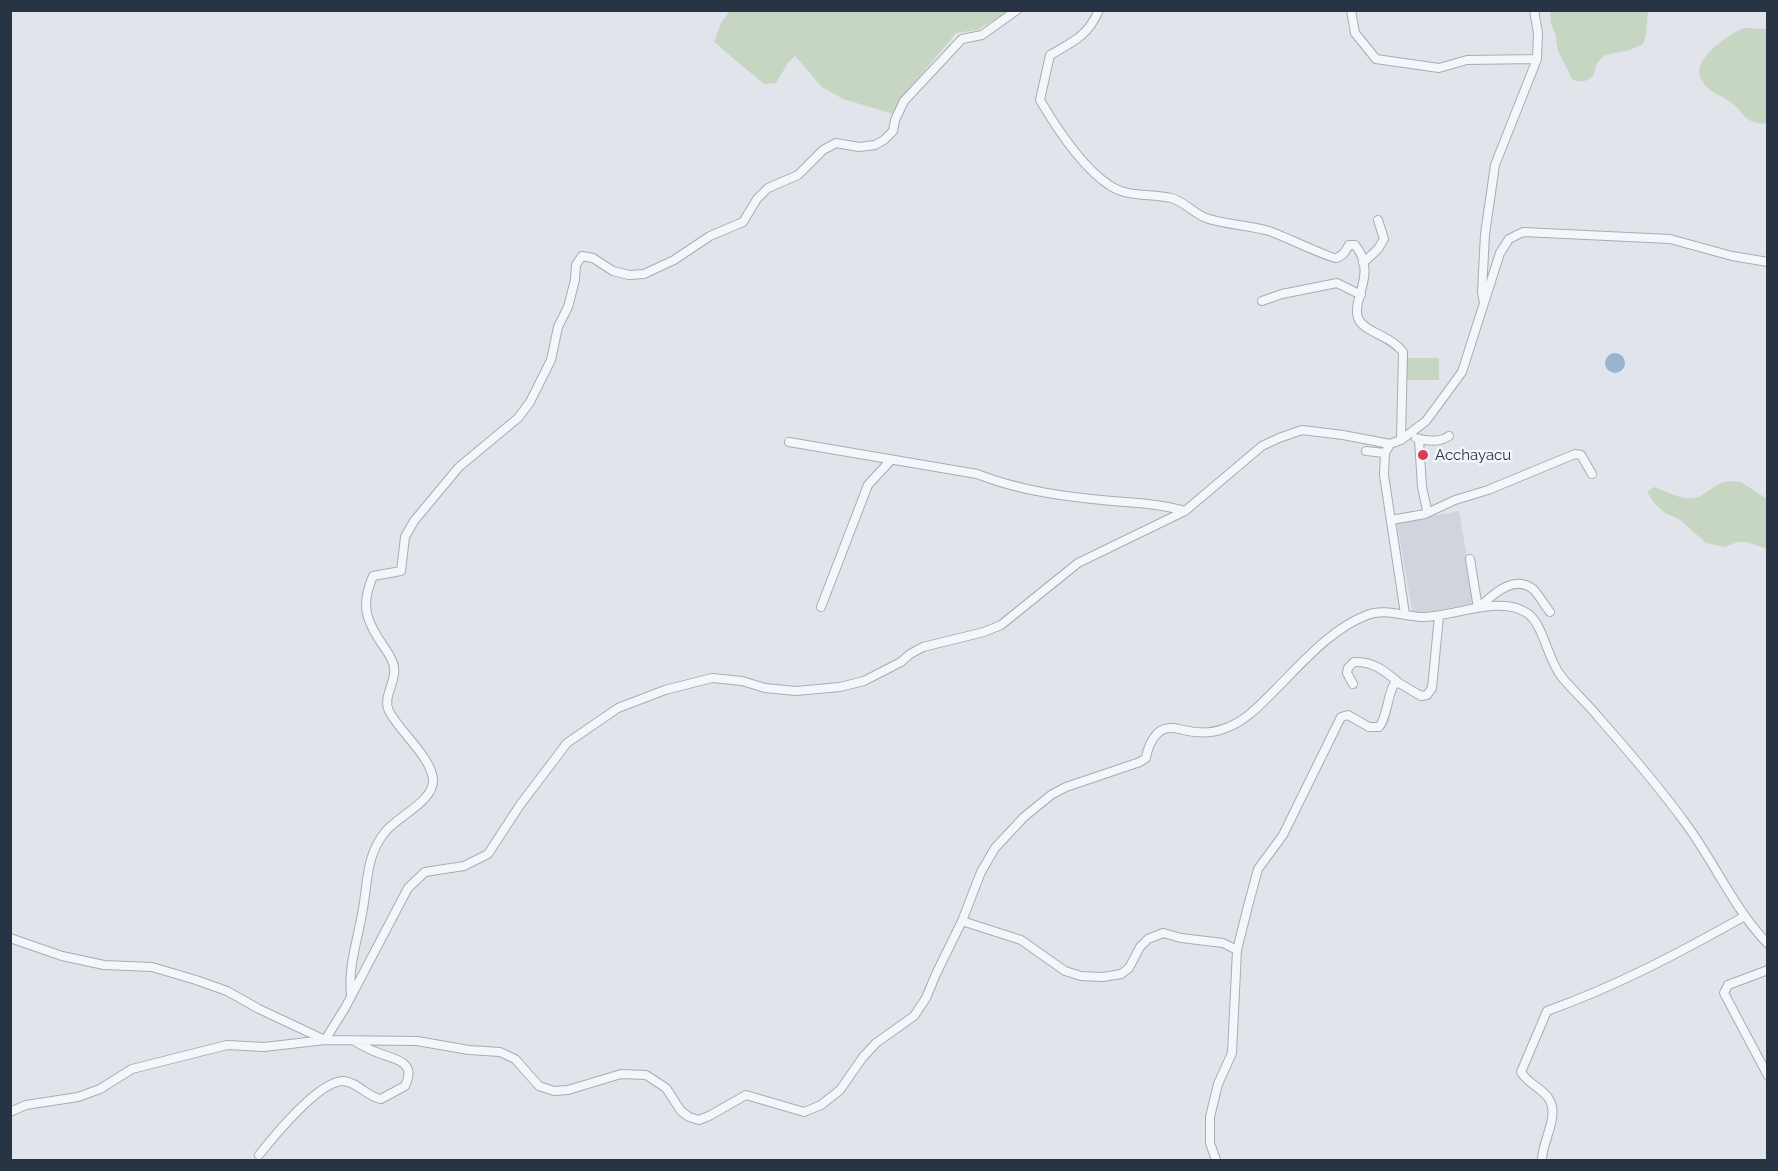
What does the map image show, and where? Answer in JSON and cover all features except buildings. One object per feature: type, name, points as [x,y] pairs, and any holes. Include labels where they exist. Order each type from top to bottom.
[{"type":"street","points":[[351,996],[350,967],[363,911],[366,876],[371,857],[386,831],[427,797],[433,784],[430,770],[387,709],[388,691],[395,669],[391,657],[367,619],[366,592],[373,576],[401,571],[405,537],[414,521],[459,467],[518,417],[530,402],[551,360],[558,327],[568,307],[575,280],[576,265],[582,256],[593,258],[614,271],[629,275],[644,274],[674,260],[710,236],[744,222],[757,198],[768,188],[798,175],[823,150],[836,143],[859,147],[875,145],[884,140],[893,131],[904,101],[962,39],[982,35],[1017,10]]},
{"type":"street","points":[[1099,10],[1092,27],[1050,55],[1041,100],[1056,126],[1084,164],[1110,186],[1126,192],[1171,198],[1206,218],[1265,230],[1303,244],[1331,258],[1345,253],[1349,245],[1355,245],[1362,255],[1365,277],[1356,312],[1358,320],[1365,328],[1396,343],[1403,352],[1401,440]]},
{"type":"street","points":[[1351,10],[1355,33],[1376,58],[1439,68],[1467,60],[1537,59]]},
{"type":"street","points":[[1484,304],[1482,292],[1485,234],[1496,165],[1537,59],[1538,33],[1534,10]]},
{"type":"street","points":[[1363,263],[1378,249],[1384,239],[1378,220]]},
{"type":"street","points":[[325,1040],[345,1008],[408,888],[425,872],[464,866],[488,854],[520,805],[567,743],[618,708],[665,690],[712,678],[796,691],[840,687],[864,681],[901,662],[923,647],[984,632],[1001,625],[1078,563],[1185,511],[1262,446],[1279,438],[1302,430],[1390,444],[1401,440],[1426,422],[1462,372],[1500,253],[1509,239],[1523,232],[1670,239],[1732,256],[1767,262]]},
{"type":"street","points":[[1262,301],[1282,294],[1337,283],[1361,295]]},
{"type":"street","points":[[1409,435],[1431,441],[1444,440],[1449,436]]},
{"type":"street","points":[[1419,439],[1422,487],[1427,510]]},
{"type":"street","points":[[789,442],[977,474],[1004,485],[1080,497],[1162,505],[1185,511]]},
{"type":"street","points":[[1390,444],[1385,453],[1384,475],[1405,614]]},
{"type":"street","points":[[1366,451],[1385,453]]},
{"type":"street","points":[[1391,520],[1425,514],[1455,500],[1488,490],[1575,454],[1581,455],[1592,474]]},
{"type":"street","points":[[821,607],[868,485],[891,460]]},
{"type":"street","points":[[1470,559],[1478,608]]},
{"type":"street","points":[[1478,608],[1509,585],[1519,584],[1532,589],[1550,612]]},
{"type":"street","points":[[10,1112],[26,1105],[78,1097],[100,1089],[132,1070],[227,1045],[264,1047],[325,1040],[417,1041],[469,1050],[500,1052],[515,1059],[539,1086],[554,1091],[568,1090],[621,1074],[646,1075],[666,1088],[681,1111],[699,1120],[746,1095],[804,1112],[821,1105],[840,1090],[863,1057],[876,1043],[914,1016],[926,998],[962,921],[981,872],[995,848],[1024,817],[1051,795],[1066,787],[1140,762],[1146,758],[1155,736],[1162,730],[1170,728],[1204,733],[1222,730],[1238,722],[1252,713],[1341,628],[1369,614],[1388,612],[1420,617],[1503,606],[1528,613],[1540,627],[1552,663],[1668,800],[1720,874],[1745,916],[1767,944]]},
{"type":"street","points":[[1353,684],[1347,673],[1348,668],[1354,662],[1366,662],[1379,667],[1421,696],[1427,695],[1432,688],[1439,616]]},
{"type":"street","points":[[1216,1161],[1210,1143],[1210,1117],[1218,1084],[1232,1053],[1237,950],[1258,869],[1283,835],[1341,717],[1348,715],[1369,727],[1379,727],[1383,723],[1388,695],[1394,684],[1399,682]]},
{"type":"street","points":[[1542,1161],[1542,1148],[1553,1117],[1553,1109],[1544,1093],[1521,1072],[1547,1011],[1580,999],[1678,954],[1745,916]]},
{"type":"street","points":[[962,921],[1022,940],[1065,971],[1081,976],[1103,977],[1121,974],[1129,968],[1140,947],[1148,939],[1162,933],[1181,938],[1223,943],[1237,950]]},
{"type":"street","points":[[10,938],[76,960],[104,965],[152,967],[180,975],[227,991],[325,1040]]},
{"type":"street","points":[[1767,970],[1728,985],[1724,993],[1767,1076]]},
{"type":"street","points":[[259,1155],[279,1129],[299,1109],[330,1085],[342,1081],[352,1083],[375,1098],[381,1099],[405,1086],[409,1075],[401,1061],[352,1041]]},
{"type":"shaded area","points":[[1459,511],[1475,603],[1418,614],[1412,610],[1397,523]]},
{"type":"green space","points":[[730,11],[1010,11],[977,30],[956,33],[915,82],[893,114],[843,99],[822,87],[795,56],[776,83],[764,84],[714,42],[721,23]]},
{"type":"green space","points":[[1550,11],[1648,11],[1646,35],[1643,44],[1602,57],[1598,61],[1594,75],[1584,81],[1578,81],[1572,79],[1558,51]]},
{"type":"green space","points":[[1745,28],[1767,29],[1767,124],[1748,119],[1729,101],[1707,88],[1699,73],[1700,66],[1710,52],[1724,39]]},
{"type":"green space","points":[[1405,358],[1439,358],[1439,380],[1405,380]]},
{"type":"green space","points":[[1729,481],[1741,482],[1767,499],[1767,549],[1747,542],[1738,542],[1724,547],[1706,543],[1680,520],[1665,513],[1647,492],[1654,487],[1679,497],[1691,498]]},
{"type":"water","points":[[1615,353],[1622,356],[1625,363],[1622,370],[1615,373],[1608,370],[1605,363],[1608,356]]},
{"type":"place","name":"Acchayacu","points":[[1423,455]]}]
